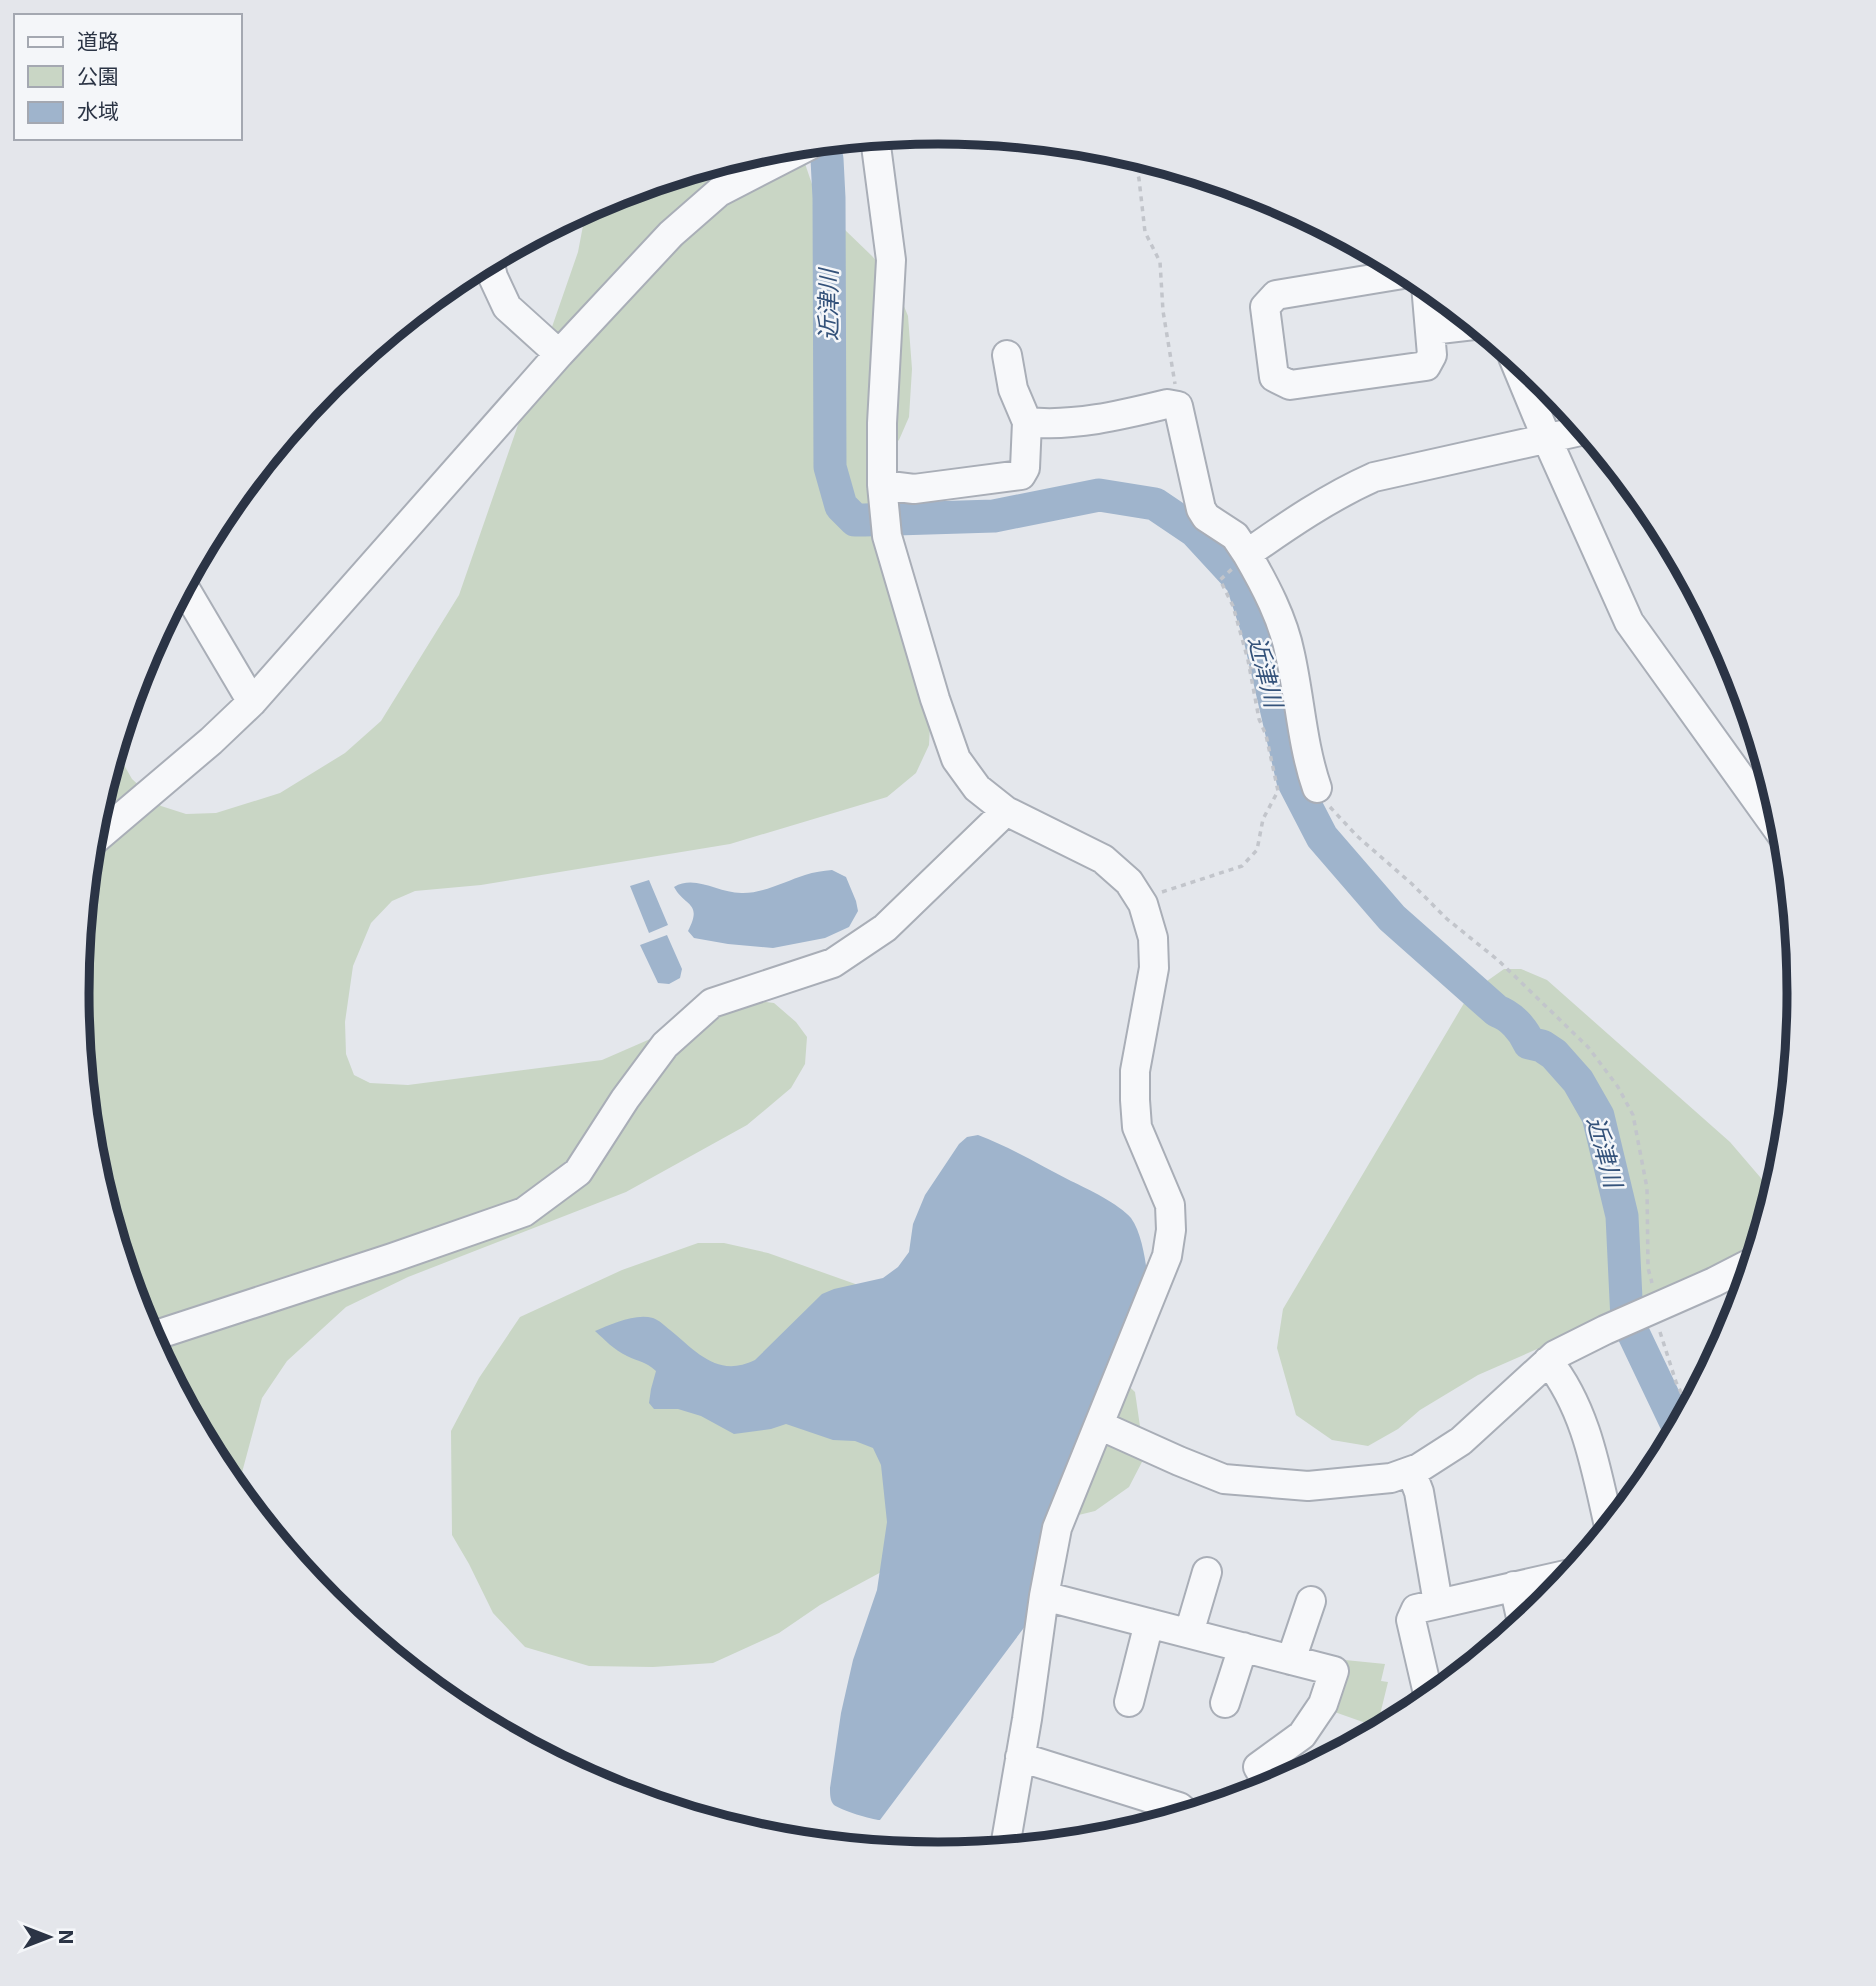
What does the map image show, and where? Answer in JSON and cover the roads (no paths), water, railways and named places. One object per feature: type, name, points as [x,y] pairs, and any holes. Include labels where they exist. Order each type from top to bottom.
[{"type":"street","points":[[877,147],[891,260],[883,423],[883,485],[887,536],[935,699],[956,759],[977,788],[1006,811],[1103,859],[1129,881],[1143,904],[1153,938],[1154,968],[1135,1071],[1135,1100],[1137,1127],[1170,1205],[1171,1230],[1167,1256],[1057,1528],[1006,1839]]},
{"type":"street","points":[[105,831],[211,741],[252,702],[559,354],[697,209],[719,192],[782,159]]},
{"type":"street","points":[[491,272],[508,307],[559,354]]},
{"type":"street","points":[[1392,276],[1276,295],[1265,307],[1274,377],[1290,385],[1426,366],[1433,355],[1428,300]]},
{"type":"street","points":[[1431,330],[1463,326]]},
{"type":"street","points":[[883,485],[914,489],[1021,475],[1025,468],[1027,422],[1013,389],[1007,355]]},
{"type":"street","points":[[1523,378],[1629,622],[1767,815]]},
{"type":"street","points":[[1027,422],[1106,419],[1167,404],[1178,406],[1201,509],[1206,517],[1235,536],[1262,580],[1280,621],[1290,653],[1309,765],[1317,788]]},
{"type":"street","points":[[1247,554],[1350,488],[1374,477],[1575,432]]},
{"type":"street","points":[[189,595],[252,702]]},
{"type":"street","points":[[161,1333],[524,1212],[578,1172],[625,1098],[665,1045],[712,1003],[833,963],[885,928],[1006,811]]},
{"type":"street","points":[[1099,1425],[1224,1479],[1308,1486],[1391,1478],[1419,1468],[1461,1441],[1555,1355],[1741,1269]]},
{"type":"street","points":[[1548,1361],[1571,1396],[1593,1454],[1607,1515]]},
{"type":"street","points":[[1411,1471],[1419,1492],[1438,1603]]},
{"type":"street","points":[[1189,1633],[1207,1572]]},
{"type":"street","points":[[1426,1687],[1411,1620],[1416,1609],[1552,1578]]},
{"type":"street","points":[[1514,1586],[1519,1611]]},
{"type":"street","points":[[1044,1596],[1334,1671],[1322,1704],[1302,1735],[1258,1767],[1264,1777]]},
{"type":"street","points":[[1291,1660],[1311,1601]]},
{"type":"street","points":[[1129,1702],[1149,1623]]},
{"type":"street","points":[[1225,1703],[1243,1647]]},
{"type":"street","points":[[1020,1757],[1178,1807]]},
{"type":"water","points":[[832,870],[846,877],[856,901],[858,911],[849,927],[825,938],[773,948],[694,938],[688,931],[694,915],[693,910],[674,887],[699,883],[734,892],[751,892],[808,874]]},
{"type":"water","points":[[649,880],[668,925],[649,933],[630,886]]},
{"type":"water","points":[[667,935],[682,969],[680,978],[669,984],[658,983],[640,945]]},
{"type":"water","points":[[978,1135],[1094,1193],[1126,1213],[1135,1224],[1141,1240],[1148,1281],[1029,1621],[880,1820],[876,1820],[834,1805],[830,1790],[841,1713],[853,1660],[877,1590],[887,1522],[881,1465],[873,1448],[855,1441],[833,1440],[786,1424],[734,1434],[701,1416],[678,1409],[654,1409],[649,1403],[656,1371],[618,1351],[595,1331],[631,1318],[653,1318],[709,1360],[730,1366],[755,1360],[822,1294],[883,1278],[898,1267],[909,1252],[913,1224],[925,1195],[959,1144],[967,1137]]},
{"type":"waterway","name":"近津川","points":[[824,152],[827,159],[829,198],[830,467],[841,506],[855,520],[864,520],[994,516],[1099,495],[1155,504],[1195,531],[1242,582],[1259,634],[1293,781],[1322,837],[1392,918],[1497,1011],[1512,1020],[1529,1043],[1542,1046],[1554,1054],[1578,1081],[1598,1116],[1622,1216],[1627,1320],[1673,1417]]}]
